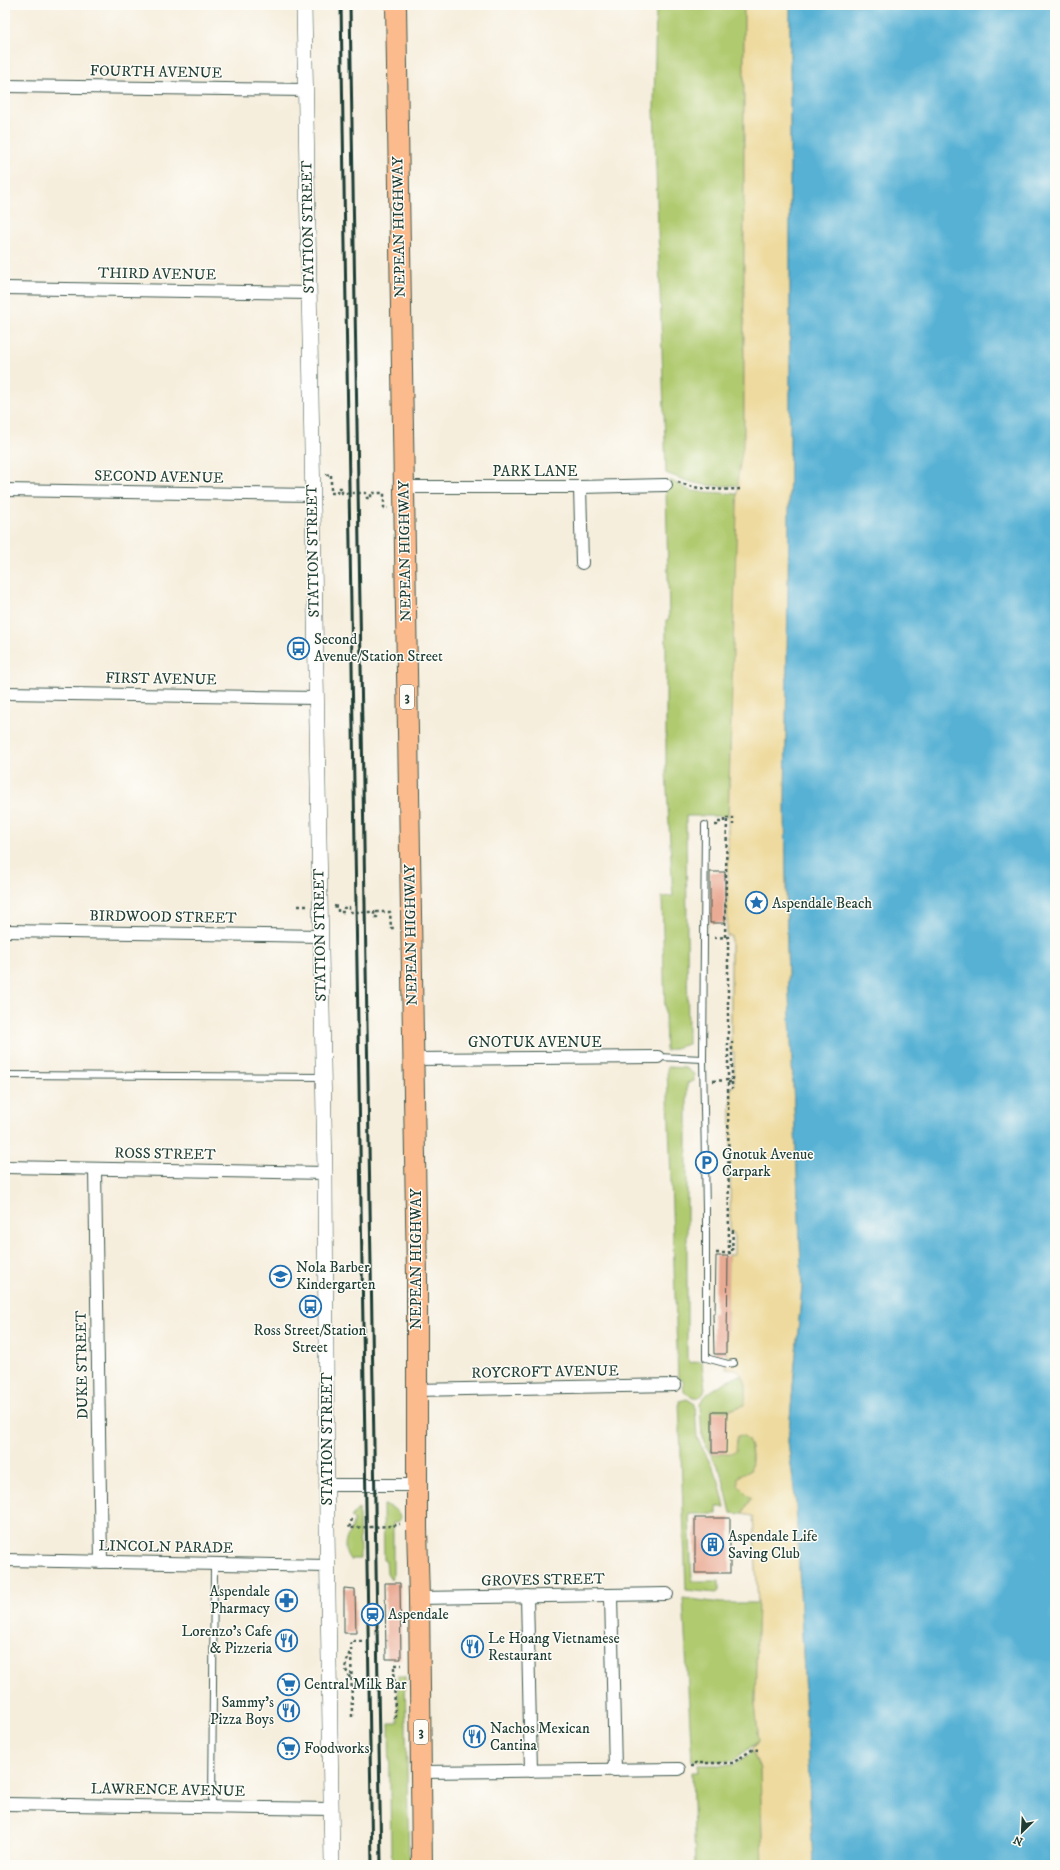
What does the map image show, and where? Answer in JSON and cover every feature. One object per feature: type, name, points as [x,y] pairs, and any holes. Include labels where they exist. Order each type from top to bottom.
[{"type":"highway","name":"NEPEAN HIGHWAY","points":[[396,5],[417,1277],[417,1528],[422,1865]]},
{"type":"street","name":"STATION STREET","points":[[304,5],[322,1077],[325,1173],[328,1485],[327,1566],[332,1865]]},
{"type":"street","name":"FOURTH AVENUE","points":[[5,86],[306,90]]},
{"type":"street","name":"THIRD AVENUE","points":[[5,288],[310,293]]},
{"type":"street","name":"PARK LANE","points":[[404,487],[580,487],[666,485]]},
{"type":"street","points":[[580,487],[582,563]]},
{"type":"street","name":"SECOND AVENUE","points":[[5,490],[312,495]]},
{"type":"street","name":"FIRST AVENUE","points":[[5,693],[316,698]]},
{"type":"street","name":"BIRDWOOD STREET","points":[[5,931],[320,936]]},
{"type":"street","name":"GNOTUK AVENUE","points":[[413,1059],[658,1057]]},
{"type":"street","name":"ROSS STREET","points":[[5,1167],[325,1173]]},
{"type":"street","name":"DUKE STREET","points":[[95,1169],[100,1562]]},
{"type":"street","name":"ROYCROFT AVENUE","points":[[416,1390],[675,1385]]},
{"type":"street","points":[[328,1485],[418,1485]]},
{"type":"street","name":"LINCOLN PARADE","points":[[5,1560],[327,1566]]},
{"type":"street","name":"GROVES STREET","points":[[419,1598],[667,1594]]},
{"type":"street","points":[[611,1595],[615,1770]]},
{"type":"street","points":[[527,1596],[531,1771]]},
{"type":"street","points":[[421,1772],[685,1768]]},
{"type":"street","name":"LAWRENCE AVENUE","points":[[5,1804],[331,1809]]},
{"type":"lane","points":[[705,825],[703,1059],[706,1358],[728,1364],[734,1363]]},
{"type":"lane","points":[[658,1057],[703,1059]]},
{"type":"lane","points":[[5,1075],[322,1077]]},
{"type":"lane","points":[[212,1807],[214,1564]]},
{"type":"path","points":[[312,475],[331,474],[331,493],[337,493],[338,488],[342,488],[342,493],[366,493],[367,498],[371,498],[371,493],[384,493],[384,508],[404,507]]},
{"type":"path","points":[[666,485],[667,476],[686,486],[722,490],[740,489]]},
{"type":"path","points":[[705,825],[717,825],[717,822],[724,822],[724,818],[733,818],[733,825]]},
{"type":"path","points":[[725,938],[727,818]]},
{"type":"path","points":[[298,906],[338,906],[338,912],[344,912],[344,908],[349,907],[349,912],[374,912],[374,918],[377,917],[377,912],[390,912],[391,928],[411,928]]},
{"type":"path","points":[[705,938],[728,938],[730,1082],[729,1253]]},
{"type":"path","points":[[732,1042],[730,1082],[732,1089]]},
{"type":"path","points":[[704,1081],[730,1082]]},
{"type":"path","points":[[706,1254],[732,1253],[733,1228]]},
{"type":"path","points":[[352,1519],[349,1528],[392,1526],[402,1523]]},
{"type":"path","points":[[352,1717],[351,1641],[366,1641]]},
{"type":"path","points":[[351,1648],[345,1668],[351,1680]]},
{"type":"path","points":[[395,1718],[394,1665],[403,1665]]},
{"type":"path","points":[[685,1768],[695,1766],[695,1763],[733,1763],[754,1749],[758,1750]]},
{"type":"green space","points":[[656,5],[744,5],[744,440],[738,485],[718,486],[701,484],[684,480],[666,473],[654,108]]},
{"type":"green space","points":[[670,480],[691,491],[738,494],[728,816],[686,816],[688,1044],[666,1051],[662,897],[673,896],[666,771],[666,620],[669,619],[666,489]]},
{"type":"green space","points":[[667,1067],[685,1068],[694,1074],[694,1081],[687,1083],[687,1358],[690,1363],[698,1361],[702,1364],[705,1389],[702,1396],[699,1397],[684,1392],[683,1380],[678,1380]]},
{"type":"green space","points":[[742,1375],[746,1390],[744,1405],[727,1411],[711,1410],[711,1454],[740,1435],[748,1440],[751,1448],[752,1468],[738,1485],[751,1498],[742,1514],[731,1513],[722,1475],[702,1438],[700,1405],[702,1400],[711,1391]]},
{"type":"green space","points":[[687,1399],[695,1404],[697,1438],[718,1478],[725,1507],[717,1507],[717,1514],[689,1514],[692,1581],[719,1581],[719,1591],[716,1593],[686,1590],[679,1401]]},
{"type":"green space","points":[[383,1505],[394,1509],[401,1518],[398,1522],[393,1523],[393,1575],[391,1580],[387,1574],[386,1560],[384,1560]]},
{"type":"green space","points":[[359,1508],[360,1559],[351,1559],[351,1561],[345,1550],[345,1545],[354,1520],[351,1517]]},
{"type":"green space","points":[[683,1598],[721,1603],[758,1603],[755,1703],[759,1741],[732,1761],[692,1761]]},
{"type":"green space","points":[[398,1676],[405,1676],[409,1865],[396,1865],[391,1853],[389,1723],[398,1723]]},
{"type":"green space","points":[[752,1752],[760,1768],[763,1865],[695,1865],[692,1772],[698,1772],[697,1765],[733,1765]]},
{"type":"sand","name":"Aspendale Beach","points":[[744,5],[790,5],[790,447],[785,803],[787,950],[802,1286],[788,1441],[796,1505],[813,1865],[763,1865],[760,1768],[751,1749],[759,1741],[755,1703],[758,1603],[753,1516],[742,1514],[751,1498],[738,1485],[738,1477],[750,1471],[752,1456],[748,1440],[744,1436],[740,1435],[737,1437],[736,1451],[728,1454],[711,1454],[711,1410],[728,1411],[744,1405],[746,1399],[745,1380],[738,1372],[733,1369],[726,1368],[728,1255],[734,1255],[734,1233],[730,1232],[731,1087],[734,1086],[734,1052],[731,1051],[731,936],[727,936],[728,827],[738,476],[744,440]]},
{"type":"water","points":[[790,5],[1055,5],[1055,1865],[813,1865],[796,1505],[788,1441],[802,1286],[787,950],[785,803],[790,447]]},
{"type":"building","points":[[710,872],[725,872],[725,923],[710,923]]},
{"type":"building","points":[[716,1256],[728,1256],[726,1354],[714,1354],[713,1313],[715,1313]]},
{"type":"building","points":[[712,1412],[727,1412],[726,1453],[712,1453]]},
{"type":"building","name":"Aspendale Life Saving Club","points":[[695,1518],[730,1518],[730,1573],[695,1573]]},
{"type":"building","points":[[385,1583],[400,1583],[401,1659],[386,1659]]},
{"type":"building","points":[[344,1588],[355,1589],[356,1633],[344,1633]]},
{"type":"railway","points":[[341,5],[372,1865]]},
{"type":"railway","points":[[350,5],[381,1865]]},
{"type":"place","name":"Second Avenue/Station Street","points":[[299,648]]},
{"type":"place","name":"Aspendale Beach","points":[[757,903]]},
{"type":"place","name":"Gnotuk Avenue Carpark","points":[[707,1163]]},
{"type":"place","name":"Nola Barber Kindergarten","points":[[281,1276]]},
{"type":"place","name":"Ross Street/Station Street","points":[[310,1307]]},
{"type":"place","name":"Aspendale Life Saving Club","points":[[712,1545]]},
{"type":"place","name":"Aspendale Pharmacy","points":[[286,1600]]},
{"type":"place","name":"Aspendale","points":[[372,1614]]},
{"type":"place","name":"Lorenzo's Cafe & Pizzeria","points":[[287,1640]]},
{"type":"place","name":"Le Hoang Vietnamese Restaurant","points":[[472,1647]]},
{"type":"place","name":"Central Milk Bar","points":[[288,1684]]},
{"type":"place","name":"Sammy's Pizza Boys","points":[[289,1711]]},
{"type":"place","name":"Nachos Mexican Cantina","points":[[474,1737]]},
{"type":"place","name":"Foodworks","points":[[288,1748]]}]
